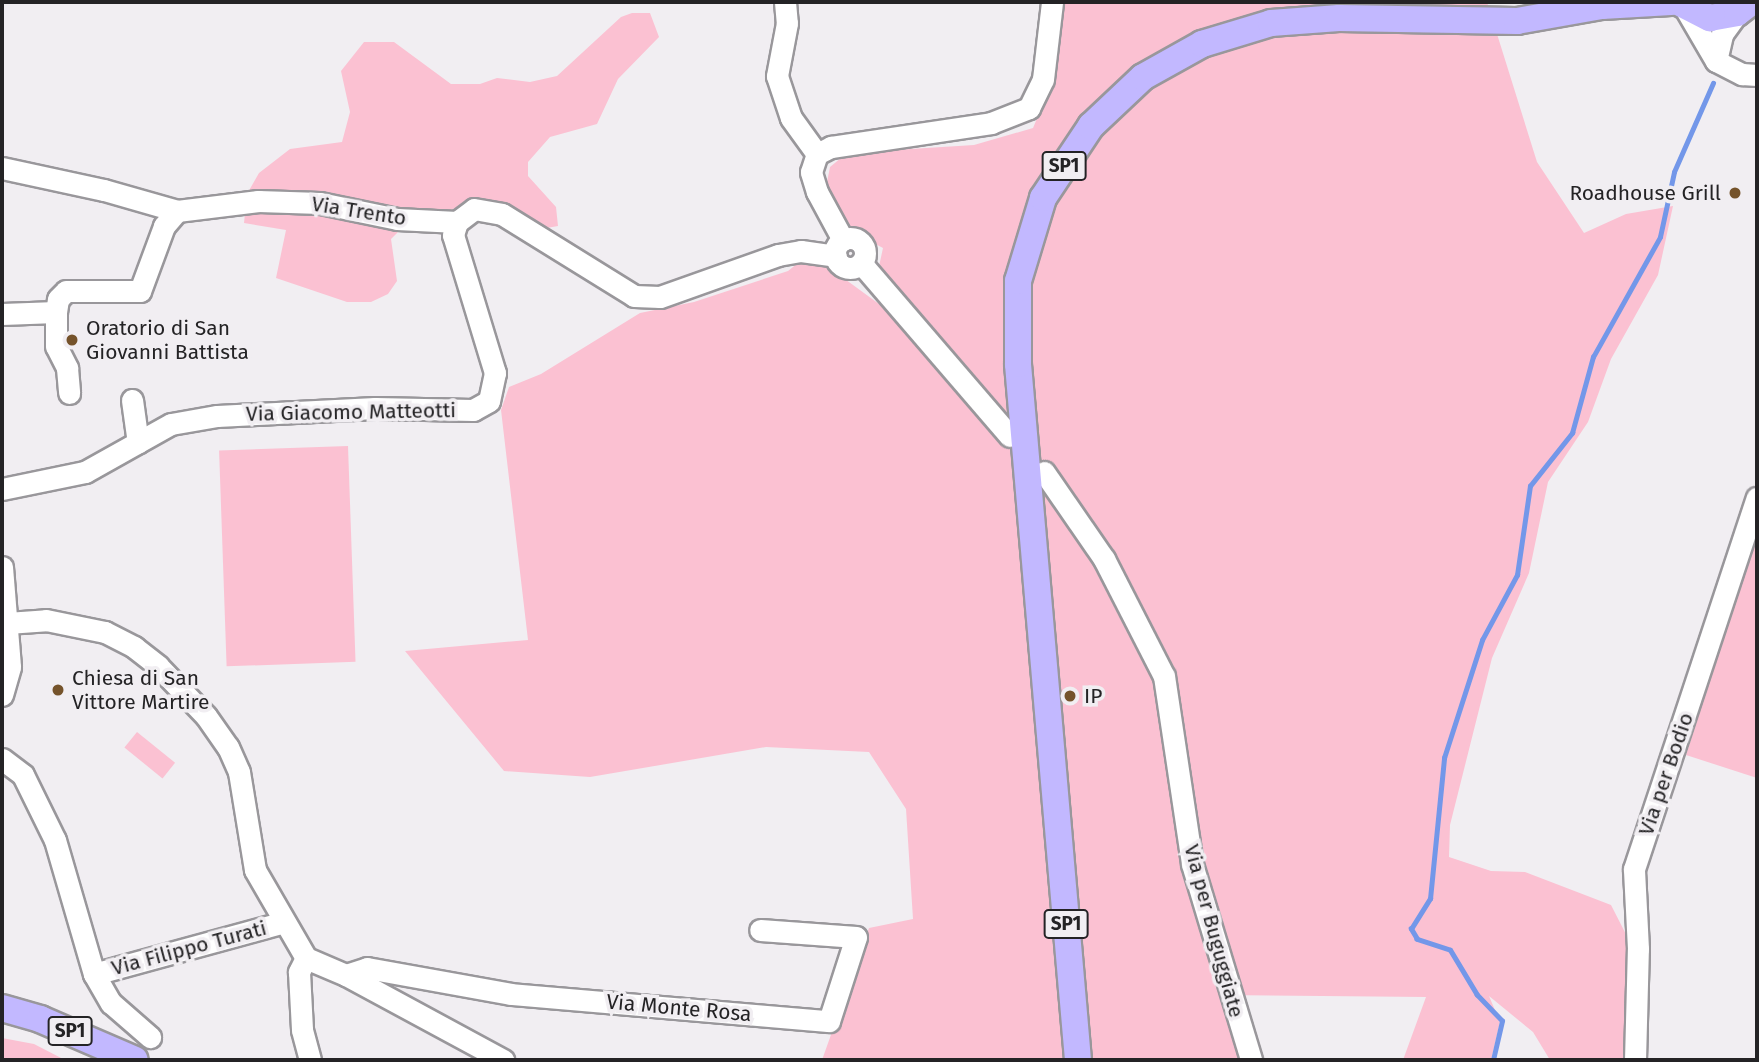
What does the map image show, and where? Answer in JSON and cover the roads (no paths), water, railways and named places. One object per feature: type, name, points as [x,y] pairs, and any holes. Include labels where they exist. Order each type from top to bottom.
[{"type":"main road","points":[[1517,21],[1560,2]]},
{"type":"main road","name":"SP1","points":[[1078,1060],[1018,364],[1018,281],[1043,198],[1091,126],[1143,77],[1202,44],[1271,23],[1339,18],[1517,21],[1606,4],[1678,4],[1710,18],[1748,8]]},
{"type":"main road","name":"SP1","points":[[2,1008],[40,1019],[135,1060]]},
{"type":"street","points":[[785,2],[787,23],[777,76],[791,118],[817,155]]},
{"type":"street","points":[[839,248],[811,172],[817,155],[831,147],[1014,118],[1029,108],[1043,79],[1052,2]]},
{"type":"street","points":[[1678,4],[1717,61],[1742,74],[1757,75]]},
{"type":"street","points":[[1717,61],[1722,34],[1748,8]]},
{"type":"street","name":"Via Trento","points":[[2,168],[104,190],[177,211],[258,201],[320,202],[397,219],[457,222]]},
{"type":"street","points":[[457,222],[474,209],[502,214],[634,296],[660,298],[778,255],[861,243],[865,253],[861,263],[1010,436]]},
{"type":"street","points":[[69,393],[67,369],[56,346],[58,299],[66,291],[140,291],[164,226],[177,211]]},
{"type":"street","name":"Via Giacomo Matteotti","points":[[2,489],[85,472],[171,424],[217,416],[375,408],[473,410],[489,401],[495,373],[453,235],[457,222]]},
{"type":"street","points":[[2,314],[57,312]]},
{"type":"street","points":[[132,400],[138,443]]},
{"type":"street","name":"Via per Buguggiate","points":[[1044,472],[1104,559],[1164,676],[1192,864],[1251,1060]]},
{"type":"street","name":"Via per Bodio","points":[[1635,1060],[1638,949],[1634,869],[1757,498]]},
{"type":"street","points":[[2,567],[10,667],[2,695]]},
{"type":"street","points":[[7,623],[46,620],[105,632],[158,666],[206,716],[239,772],[255,870],[306,958],[346,975],[503,1060]]},
{"type":"street","points":[[2,759],[23,775],[55,840],[94,974],[111,1003],[150,1037]]},
{"type":"street","name":"Via Filippo Turati","points":[[94,974],[284,922]]},
{"type":"street","name":"Via Monte Rosa","points":[[346,975],[367,968],[511,994],[830,1021],[856,937],[760,930]]},
{"type":"street","points":[[306,958],[299,972],[302,1030],[310,1060]]},
{"type":"waterway","points":[[1493,1060],[1502,1021],[1477,995],[1450,950],[1417,939],[1411,929],[1430,899],[1444,758],[1482,640],[1517,575],[1530,486],[1572,433],[1593,357],[1660,237],[1674,172],[1713,83]]},
{"type":"place","name":"Roadhouse Grill","points":[[1735,193]]},
{"type":"place","name":"Oratorio di San Giovanni Battista","points":[[72,340]]},
{"type":"place","name":"Chiesa di San Vittore Martire","points":[[58,690]]},
{"type":"place","name":"IP","points":[[1070,696]]}]
